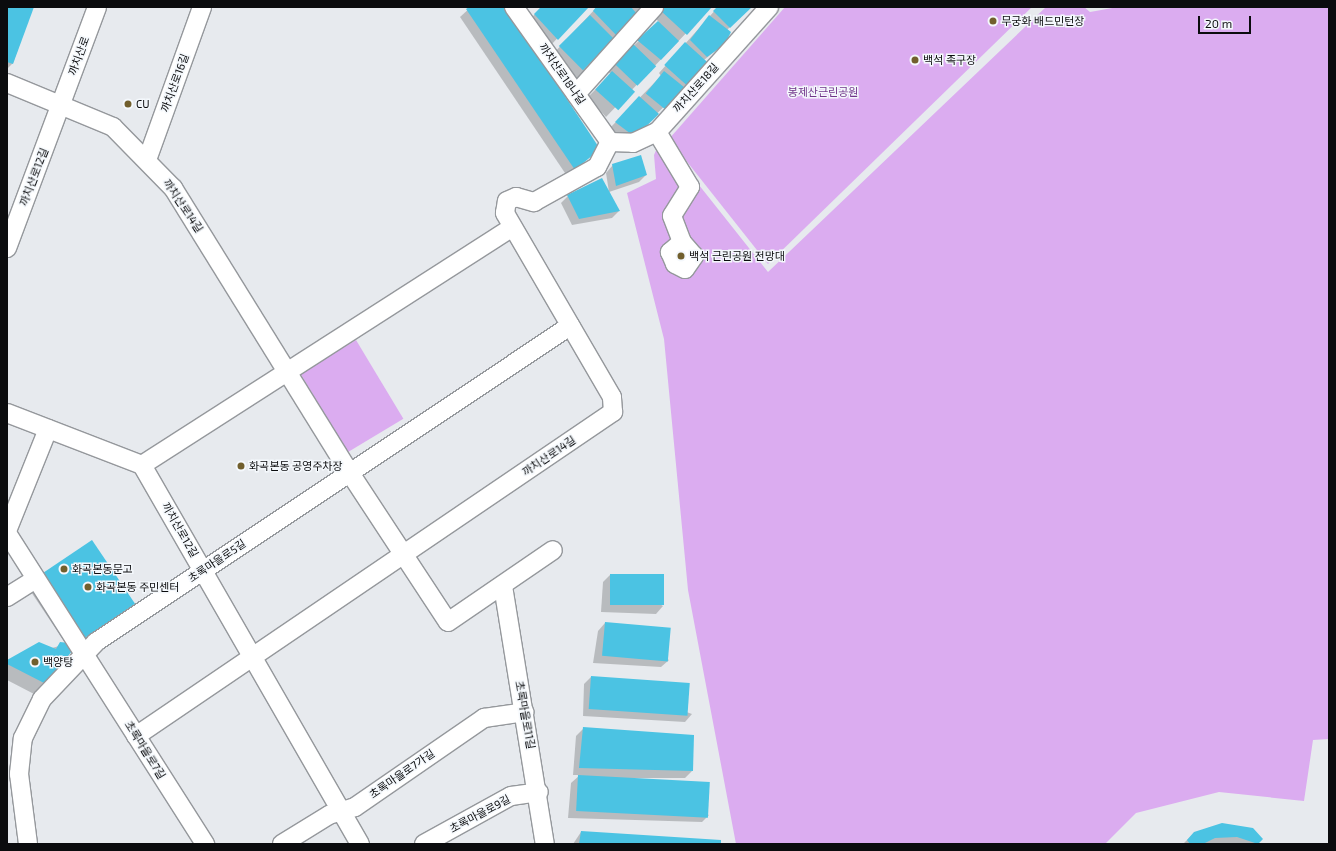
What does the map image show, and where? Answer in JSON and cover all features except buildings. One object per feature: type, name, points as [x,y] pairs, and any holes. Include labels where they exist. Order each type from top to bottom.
[{"type":"street","name":"까치산로","points":[[61,106],[97,7]]},
{"type":"street","name":"까치산로16길","points":[[147,160],[202,7]]},
{"type":"street","name":"까치산로18나길","points":[[515,7],[610,142]]},
{"type":"street","points":[[576,94],[654,7]]},
{"type":"street","name":"까치산로18길","points":[[610,142],[633,143],[657,132],[769,7]]},
{"type":"street","name":"까치산로14길","points":[[7,83],[113,127],[173,188],[350,473],[448,622],[503,586],[553,550]]},
{"type":"street","name":"까치산로12길","points":[[7,248],[61,106]]},
{"type":"street","points":[[657,132],[690,187],[672,216],[682,242]]},
{"type":"street","name":"까치산로14길","points":[[404,555],[613,412],[612,397],[511,228],[505,213],[507,201],[516,197],[534,202],[597,167],[610,142]]},
{"type":"street","points":[[7,414],[142,465],[288,373],[511,228]]},
{"type":"street","points":[[350,473],[570,326]]},
{"type":"street","points":[[48,429],[7,532],[85,656]]},
{"type":"street","name":"까치산로12길","points":[[142,465],[360,844]]},
{"type":"street","name":"초록마을로5길","points":[[28,844],[19,774],[23,738],[42,699],[85,656],[96,642],[350,473]]},
{"type":"street","points":[[136,736],[254,658],[404,555]]},
{"type":"street","points":[[7,597],[36,579]]},
{"type":"street","name":"초록마을로11길","points":[[503,586],[539,792],[545,844]]},
{"type":"street","name":"초록마을로7길","points":[[85,656],[205,844]]},
{"type":"street","name":"초록마을로7가길","points":[[282,844],[329,815],[342,812],[484,718],[525,712]]},
{"type":"street","name":"초록마을로9길","points":[[424,844],[511,796],[539,792]]},
{"type":"green space","name":"봉제산근린공원","points":[[785,7],[1032,7],[768,264],[669,139]]},
{"type":"green space","points":[[1046,7],[1084,7],[1090,12],[1118,7],[1329,7],[1329,739],[1313,740],[1304,801],[1219,792],[1136,813],[1105,844],[736,844],[688,590],[664,339],[627,193],[656,179],[654,155],[657,148],[668,146],[768,272]]},
{"type":"green space","points":[[356,340],[403,419],[348,452],[300,373]]},
{"type":"place","name":"무궁화 배드민턴장","points":[[993,21]]},
{"type":"place","name":"백석 족구장","points":[[915,60]]},
{"type":"place","name":"CU","points":[[128,104]]},
{"type":"place","name":"백석 근린공원 전망대","points":[[681,256]]},
{"type":"place","name":"화곡본동 공영주차장","points":[[241,466]]},
{"type":"place","name":"화곡본동문고","points":[[64,569]]},
{"type":"place","name":"화곡본동 주민센터","points":[[88,587]]},
{"type":"place","name":"백양탕","points":[[35,662]]}]
